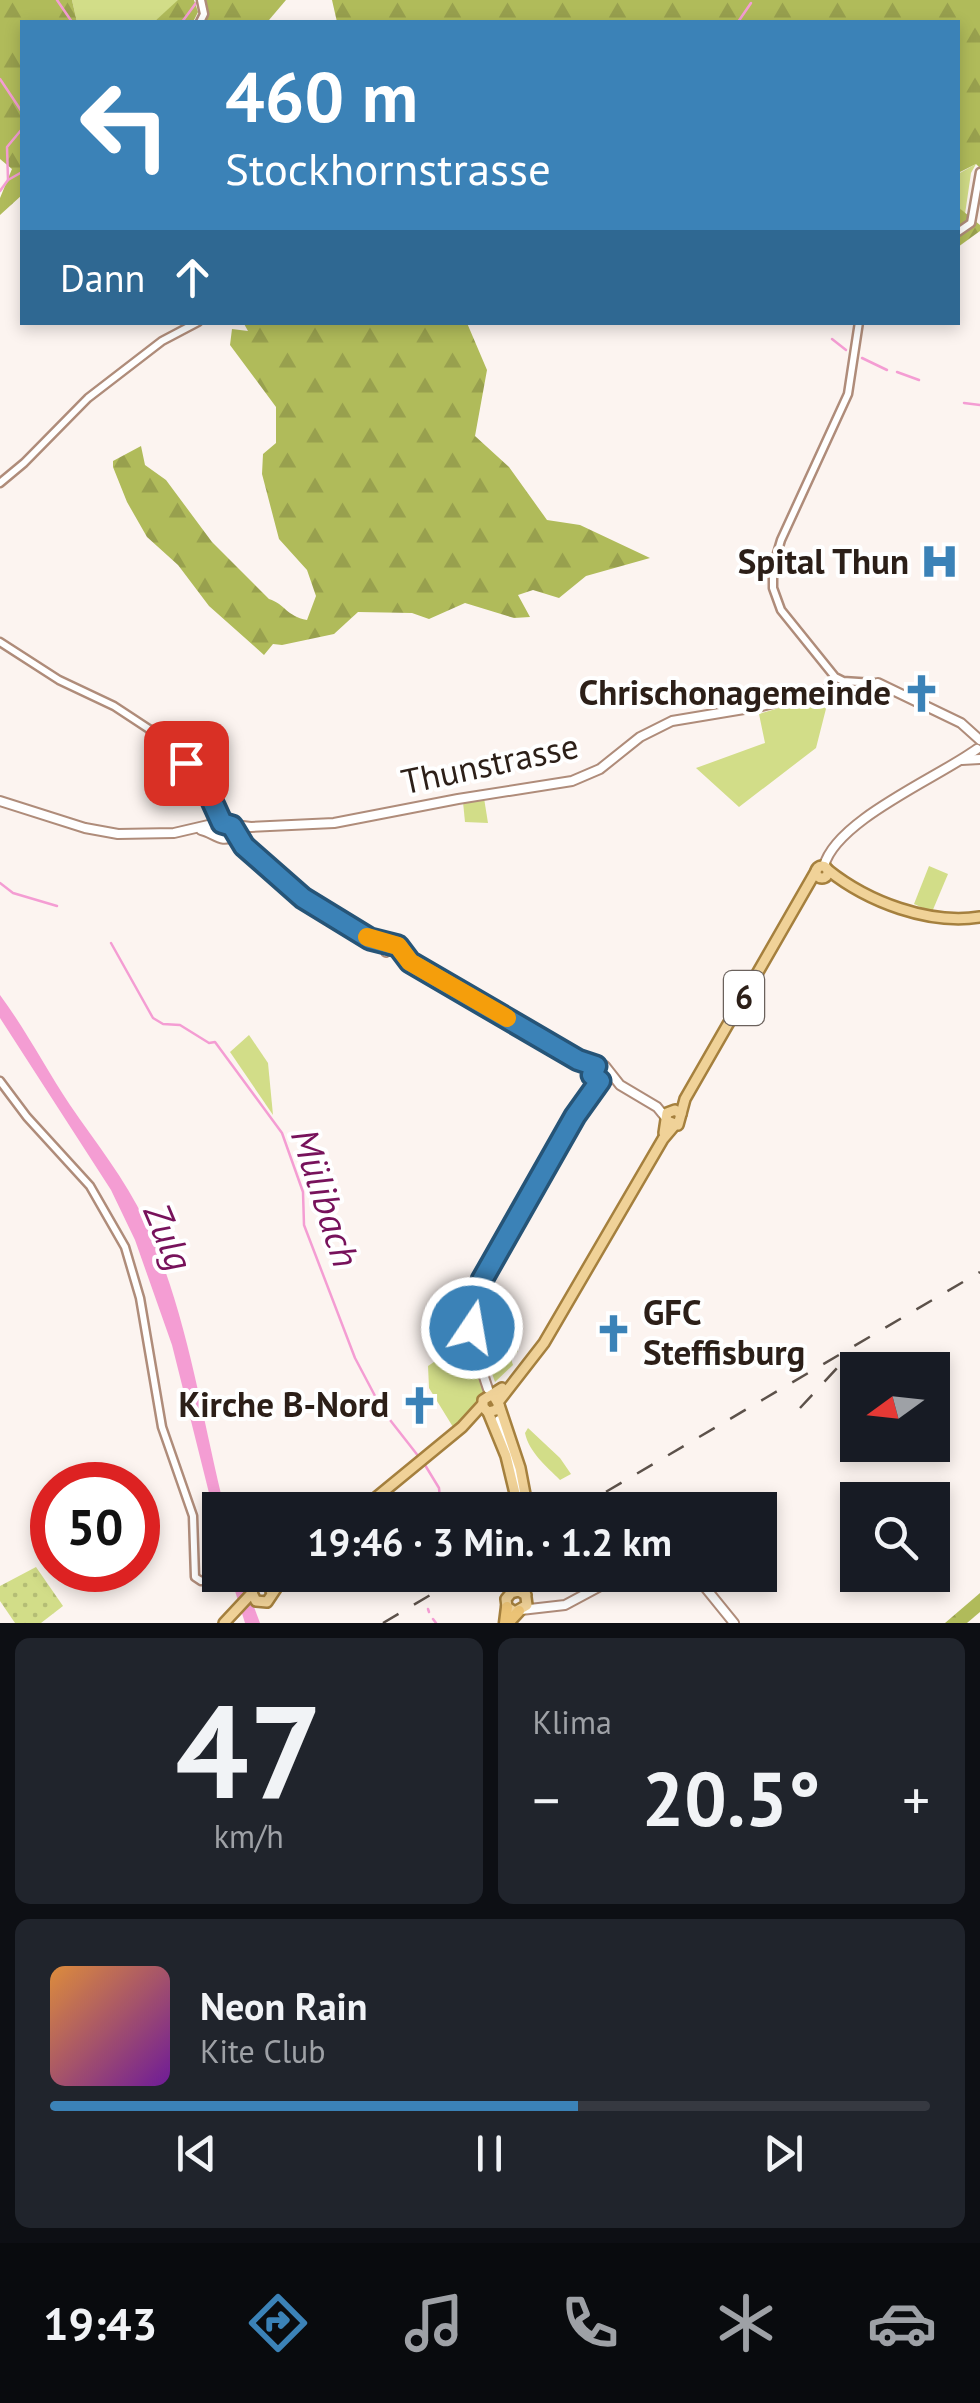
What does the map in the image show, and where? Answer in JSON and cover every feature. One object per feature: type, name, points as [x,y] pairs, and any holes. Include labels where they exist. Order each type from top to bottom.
[{"type":"highway","points":[[507,1623],[516,1609]]},
{"type":"main road","name":"Thunstrasse","points":[[233,833],[251,827],[334,824],[572,781],[593,772],[642,736],[670,722],[842,688],[897,694],[961,722],[971,732],[979,751]]},
{"type":"main road","points":[[979,751],[863,821],[835,847],[822,873],[881,902],[909,910],[948,918],[980,917]]},
{"type":"main road","points":[[0,801],[112,834],[155,835],[215,826],[233,833],[303,898],[387,949],[389,958],[398,955],[672,1116],[663,1138],[546,1335],[495,1397],[496,1410],[486,1409],[382,1492]]},
{"type":"main road","points":[[215,826],[214,837],[233,833]]},
{"type":"main road","name":"6","points":[[672,1116],[808,886],[822,873]]},
{"type":"main road","points":[[522,1492],[520,1468],[472,1335],[472,1314],[479,1288],[599,1075]]},
{"type":"main road","points":[[517,1492],[485,1397],[495,1397],[517,1378],[544,1344],[546,1335]]},
{"type":"main road","points":[[499,1420],[518,1492]]},
{"type":"main road","points":[[224,1623],[255,1592]]},
{"type":"main road","points":[[544,1608],[512,1592],[506,1599],[516,1609],[544,1608],[571,1602],[590,1592]]},
{"type":"main road","points":[[516,1609],[527,1606],[526,1592]]},
{"type":"main road","points":[[709,1592],[734,1623]]},
{"type":"street","points":[[960,231],[971,223],[980,172]]},
{"type":"street","points":[[0,482],[24,464],[88,398],[162,340],[192,325]]},
{"type":"street","points":[[860,325],[848,394],[781,540],[773,567],[775,593],[793,627],[836,678],[873,689]]},
{"type":"street","points":[[0,642],[152,731],[195,773],[214,808],[215,826]]},
{"type":"street","points":[[0,1081],[34,1126],[90,1186],[124,1247],[140,1298],[162,1427],[193,1516],[197,1580],[202,1579]]},
{"type":"green space","points":[[0,0],[72,0],[77,20],[20,20],[20,197],[0,215],[0,198],[12,169],[0,159]]},
{"type":"green space","points":[[72,0],[178,0],[157,20],[77,20]]},
{"type":"green space","points":[[178,0],[194,0],[198,12],[194,20],[156,20]]},
{"type":"green space","points":[[206,0],[286,0],[269,20],[207,20]]},
{"type":"green space","points":[[332,0],[980,0],[980,168],[976,164],[960,172],[960,20],[337,20]]},
{"type":"green space","points":[[976,164],[965,214],[960,209],[960,173]]},
{"type":"green space","points":[[960,209],[980,225],[980,231],[960,246]]},
{"type":"green space","points":[[245,325],[468,325],[487,370],[475,436],[509,467],[547,520],[580,525],[650,558],[586,576],[559,598],[533,590],[518,595],[530,617],[514,618],[465,603],[429,619],[412,613],[358,612],[334,634],[273,644],[264,655],[209,606],[178,565],[147,537],[113,467],[113,461],[141,446],[145,465],[166,480],[212,542],[269,599],[307,620],[316,596],[307,570],[279,539],[262,474],[263,454],[276,443],[276,407],[230,345],[232,329],[248,331]]},
{"type":"green space","points":[[830,693],[816,748],[739,807],[696,768],[765,743],[759,714]]},
{"type":"green space","points":[[484,798],[488,823],[465,822],[463,802]]},
{"type":"green space","points":[[929,866],[948,874],[932,912],[914,904]]},
{"type":"green space","points":[[249,1035],[268,1063],[273,1115],[230,1052]]},
{"type":"green space","points":[[475,1284],[470,1337],[486,1391],[453,1427],[429,1388],[428,1366],[452,1350],[455,1324]]},
{"type":"green space","points":[[503,1338],[518,1351],[511,1359],[513,1365],[495,1382],[484,1351],[493,1341],[497,1344]]},
{"type":"green space","points":[[528,1428],[571,1474],[560,1480],[544,1464],[527,1440]]},
{"type":"green space","points":[[30,1570],[30,1592],[53,1592],[63,1606],[41,1623],[15,1623],[0,1601],[0,1586]]},
{"type":"green space","points":[[980,1593],[980,1612],[967,1623],[945,1623]]},
{"type":"shaded area","points":[[0,995],[145,1221],[172,1291],[221,1492],[209,1492],[172,1345],[135,1240],[111,1190],[0,1018]]},
{"type":"shaded area","points":[[235,1592],[248,1592],[260,1623],[245,1623]]},
{"type":"waterway","points":[[57,0],[71,20]]},
{"type":"waterway","points":[[183,20],[196,3]]},
{"type":"waterway","points":[[739,20],[751,3]]},
{"type":"waterway","points":[[0,79],[20,109]]},
{"type":"waterway","points":[[8,180],[7,147],[20,131]]},
{"type":"waterway","points":[[0,191],[20,173]]},
{"type":"waterway","points":[[832,339],[846,350]]},
{"type":"waterway","points":[[862,358],[887,370]]},
{"type":"waterway","points":[[897,372],[919,380]]},
{"type":"waterway","points":[[964,403],[980,405]]},
{"type":"waterway","name":"Mülibach","points":[[0,883],[13,893],[57,906]]},
{"type":"waterway","name":"Mülibach","points":[[111,943],[153,1018],[163,1024],[180,1025],[209,1043],[215,1042],[282,1133],[303,1192],[304,1225],[355,1358],[383,1411],[419,1457]]},
{"type":"waterway","name":"Mülibach","points":[[425,1465],[439,1492]]},
{"type":"waterway","name":"Mülibach","points":[[433,1619],[436,1623]]},
{"type":"railway","points":[[606,1492],[980,1272]]},
{"type":"railway","points":[[800,1408],[838,1367]]},
{"type":"railway","points":[[383,1623],[435,1592]]},
{"type":"slow traffic","points":[[367,937],[398,946],[410,962],[507,1018]]},
{"type":"place","name":"Spital Thun","points":[[939,562]]},
{"type":"place","name":"Chrischonagemeinde","points":[[921,693]]},
{"type":"place","name":"GFC Steffisburg","points":[[613,1333]]},
{"type":"place","name":"Kirche B-Nord","points":[[419,1405]]},
{"type":"route","points":[[186,763],[207,790],[222,823],[232,826],[236,838],[303,898],[370,939],[398,946],[410,962],[578,1060],[596,1066],[592,1075],[600,1081],[588,1094],[482,1280],[472,1328]]},
{"type":"water label","name":"Zulg","points":[[168,1237]]}]
